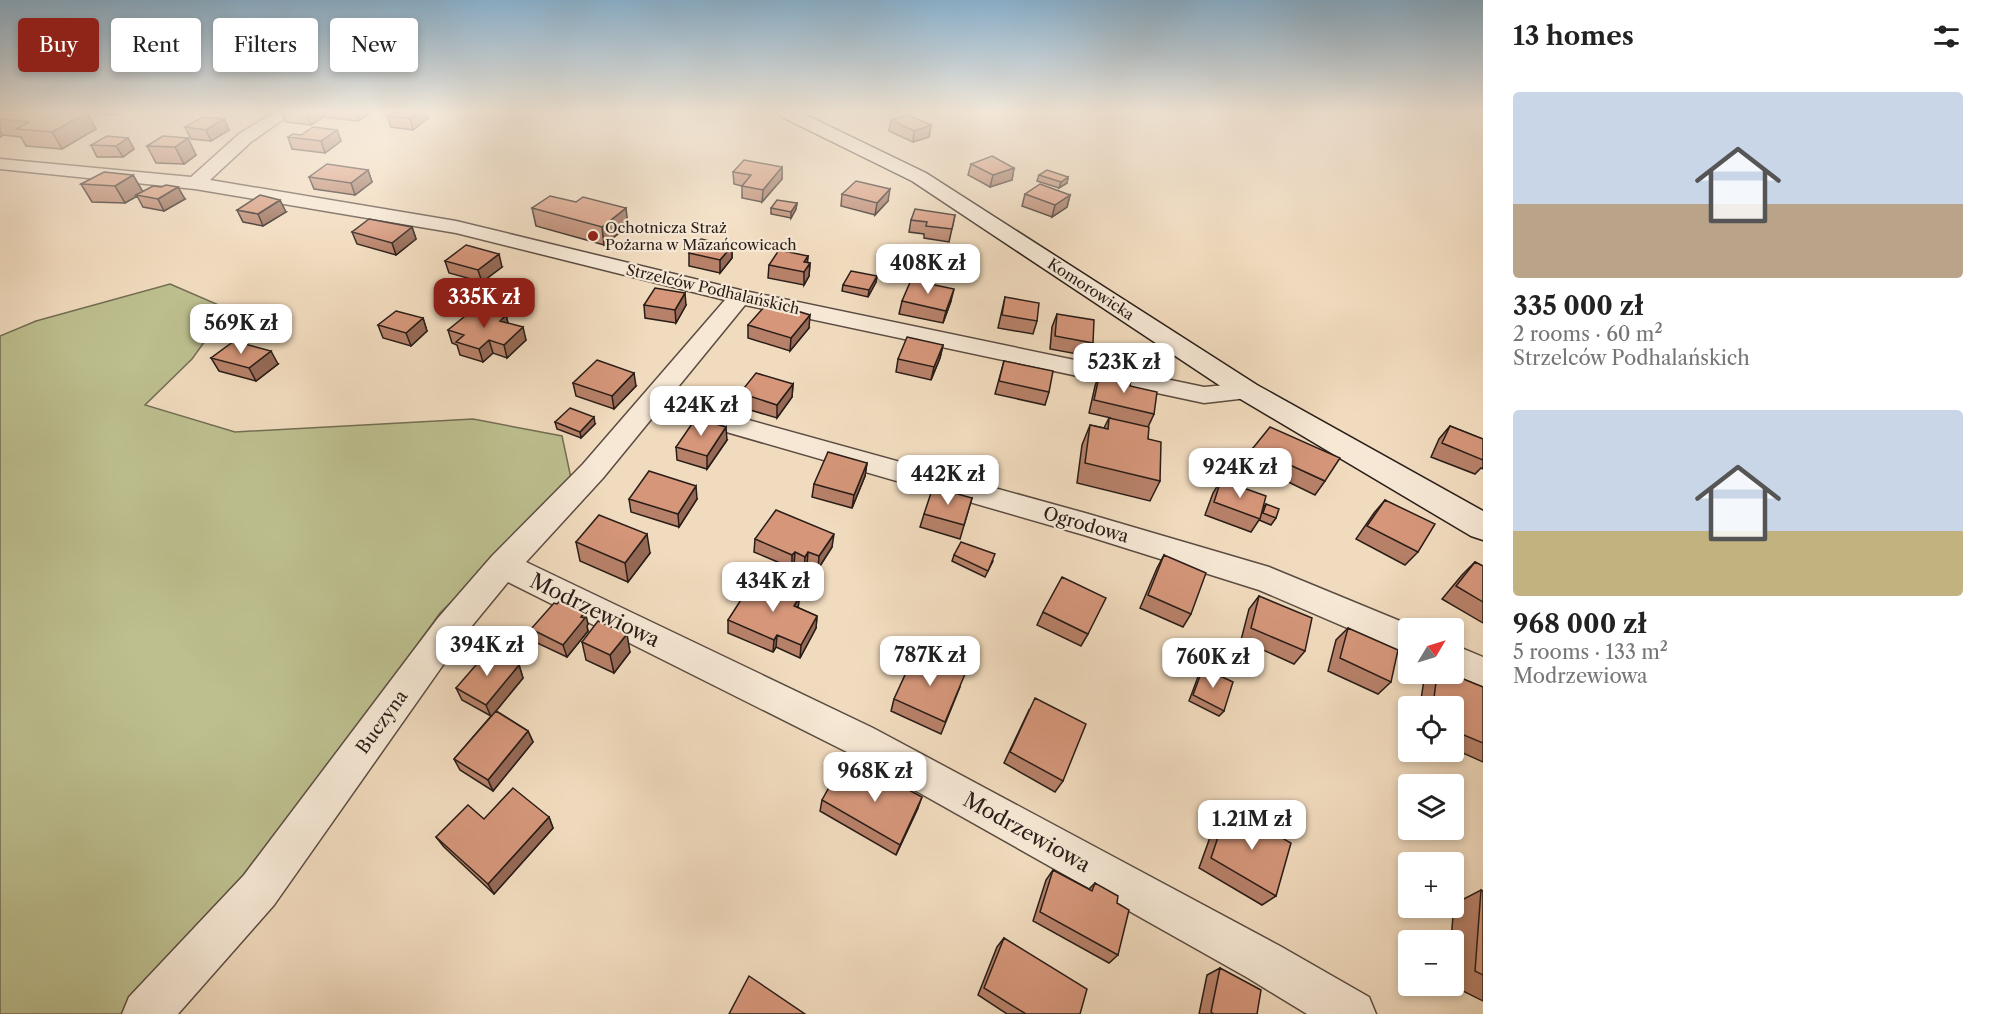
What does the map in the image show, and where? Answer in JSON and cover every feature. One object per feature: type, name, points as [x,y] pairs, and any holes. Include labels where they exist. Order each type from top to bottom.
[{"type":"street","points":[[195,183],[220,160]]},
{"type":"street","name":"Komorowicka","points":[[885,160],[919,177],[1247,390],[1483,526]]},
{"type":"street","name":"Strzelców Podhalańskich","points":[[0,164],[195,183],[456,227],[740,297],[1204,395],[1247,390]]},
{"type":"street","name":"Buczyna","points":[[146,1014],[259,890],[450,628],[503,565],[593,471],[740,297]]},
{"type":"street","name":"Ogrodowa","points":[[652,402],[1085,524],[1269,580],[1398,636]]},
{"type":"street","name":"Modrzewiowa","points":[[503,565],[860,740],[1264,962],[1352,1014]]},
{"type":"street","points":[[1464,664],[1483,673]]},
{"type":"green space","points":[[170,284],[228,309],[192,359],[145,405],[235,432],[473,419],[562,436],[571,478],[511,543],[440,613],[256,871],[165,977],[122,1014],[0,1014],[0,336],[36,321]]},
{"type":"building","points":[[744,160],[782,167],[763,190],[742,186],[751,175],[733,172]]},
{"type":"building","points":[[981,160],[1000,160],[1014,168],[993,175],[971,164]]},
{"type":"building","points":[[327,164],[368,170],[351,183],[309,177]]},
{"type":"building","points":[[1047,170],[1068,177],[1061,182],[1039,175]]},
{"type":"building","points":[[104,172],[133,175],[115,186],[81,184]]},
{"type":"building","points":[[856,181],[890,189],[877,203],[842,194]]},
{"type":"building","points":[[1040,184],[1070,195],[1055,205],[1025,194]]},
{"type":"building","points":[[153,186],[178,187],[158,199],[136,195]]},
{"type":"building","points":[[260,195],[280,200],[258,214],[237,210]]},
{"type":"building","points":[[550,196],[576,202],[583,197],[626,208],[602,227],[532,208]]},
{"type":"building","points":[[777,200],[797,203],[791,212],[771,208]]},
{"type":"building","points":[[915,209],[955,215],[952,229],[926,226],[927,222],[911,220]]},
{"type":"building","points":[[369,219],[412,227],[392,243],[352,232]]},
{"type":"building","points":[[701,239],[732,246],[720,260],[689,253]]},
{"type":"building","points":[[466,245],[499,254],[478,270],[445,261]]},
{"type":"building","points":[[779,250],[808,256],[804,262],[810,263],[804,272],[769,265]]},
{"type":"building","points":[[851,271],[877,276],[869,290],[843,285]]},
{"type":"building","points":[[911,280],[954,289],[946,311],[902,301]]},
{"type":"building","points":[[655,288],[685,293],[675,310],[644,305]]},
{"type":"building","points":[[1005,297],[1039,303],[1037,321],[1002,315]]},
{"type":"building","points":[[766,305],[782,310],[784,307],[810,315],[791,338],[748,325]]},
{"type":"building","points":[[486,310],[506,315],[500,321],[523,327],[504,345],[489,340],[479,349],[456,342],[464,335],[448,330],[470,312],[480,315]]},
{"type":"building","points":[[396,311],[423,318],[406,333],[378,325]]},
{"type":"building","points":[[1057,314],[1094,320],[1093,343],[1055,336]]},
{"type":"building","points":[[907,337],[943,345],[934,367],[898,359]]},
{"type":"building","points":[[234,341],[271,351],[249,368],[211,358]]},
{"type":"building","points":[[597,360],[634,373],[612,396],[573,383]]},
{"type":"building","points":[[1004,361],[1053,371],[1049,392],[999,381]]},
{"type":"building","points":[[1100,372],[1131,380],[1130,386],[1157,392],[1154,414],[1094,400]]},
{"type":"building","points":[[756,373],[793,384],[777,405],[740,393]]},
{"type":"building","points":[[570,408],[594,417],[580,432],[555,422]]},
{"type":"building","points":[[696,418],[726,427],[707,456],[676,447]]},
{"type":"building","points":[[1109,418],[1149,427],[1148,439],[1161,442],[1160,481],[1085,463],[1090,425],[1108,429]]},
{"type":"building","points":[[1450,426],[1483,439],[1483,460],[1442,443]]},
{"type":"building","points":[[1270,427],[1340,458],[1325,481],[1253,448]]},
{"type":"building","points":[[828,452],[867,463],[854,495],[814,484]]},
{"type":"building","points":[[649,471],[696,486],[678,514],[629,499]]},
{"type":"building","points":[[1221,480],[1266,496],[1260,519],[1214,502]]},
{"type":"building","points":[[933,487],[972,498],[964,525],[924,514]]},
{"type":"building","points":[[1385,500],[1435,524],[1418,552],[1367,526]]},
{"type":"building","points":[[1266,504],[1279,509],[1276,518],[1263,513]]},
{"type":"building","points":[[776,510],[834,534],[819,556],[808,552],[805,557],[795,552],[792,555],[755,539]]},
{"type":"building","points":[[599,515],[647,534],[625,563],[576,542]]},
{"type":"building","points":[[961,542],[995,554],[988,571],[954,555]]},
{"type":"building","points":[[1164,555],[1206,573],[1191,614],[1148,595]]},
{"type":"building","points":[[1475,562],[1483,566],[1483,602],[1456,586]]},
{"type":"building","points":[[1062,577],[1106,598],[1088,634],[1043,612]]},
{"type":"building","points":[[755,578],[800,596],[794,606],[817,616],[801,645],[777,635],[774,640],[728,620]]},
{"type":"building","points":[[1259,596],[1312,618],[1305,651],[1251,628]]},
{"type":"building","points":[[561,600],[585,611],[581,617],[585,618],[563,645],[531,629],[554,603],[557,604]]},
{"type":"building","points":[[598,621],[627,634],[610,655],[582,642]]},
{"type":"building","points":[[1348,628],[1398,650],[1391,682],[1340,658]]},
{"type":"building","points":[[489,650],[519,665],[486,705],[456,688]]},
{"type":"building","points":[[915,653],[965,674],[945,722],[894,699]]},
{"type":"building","points":[[1203,668],[1233,682],[1224,711],[1193,695]]},
{"type":"building","points":[[1464,679],[1483,687],[1483,743],[1464,735],[1464,696],[1434,696],[1436,684],[1464,684]]},
{"type":"building","points":[[1035,698],[1086,724],[1063,781],[1010,752]]},
{"type":"building","points":[[496,711],[528,731],[488,780],[454,759]]},
{"type":"building","points":[[868,768],[922,797],[900,845],[822,800],[838,771],[860,783]]},
{"type":"building","points":[[513,788],[549,817],[488,884],[436,837],[468,805],[484,819]]},
{"type":"building","points":[[1228,807],[1291,843],[1276,896],[1211,858]]},
{"type":"building","points":[[1053,870],[1092,891],[1095,883],[1118,896],[1117,903],[1129,910],[1118,955],[1040,912]]},
{"type":"building","points":[[1481,890],[1483,891],[1483,975],[1475,971]]},
{"type":"building","points":[[1004,938],[1087,989],[1080,1014],[1026,1014],[984,988]]},
{"type":"building","points":[[1220,968],[1261,990],[1257,1014],[1214,1014],[1211,1012]]},
{"type":"building","points":[[749,976],[805,1014],[729,1014]]},
{"type":"place","name":"Ochotnicza Straż Pożarna w Mazańcowicach","points":[[593,236]]}]
